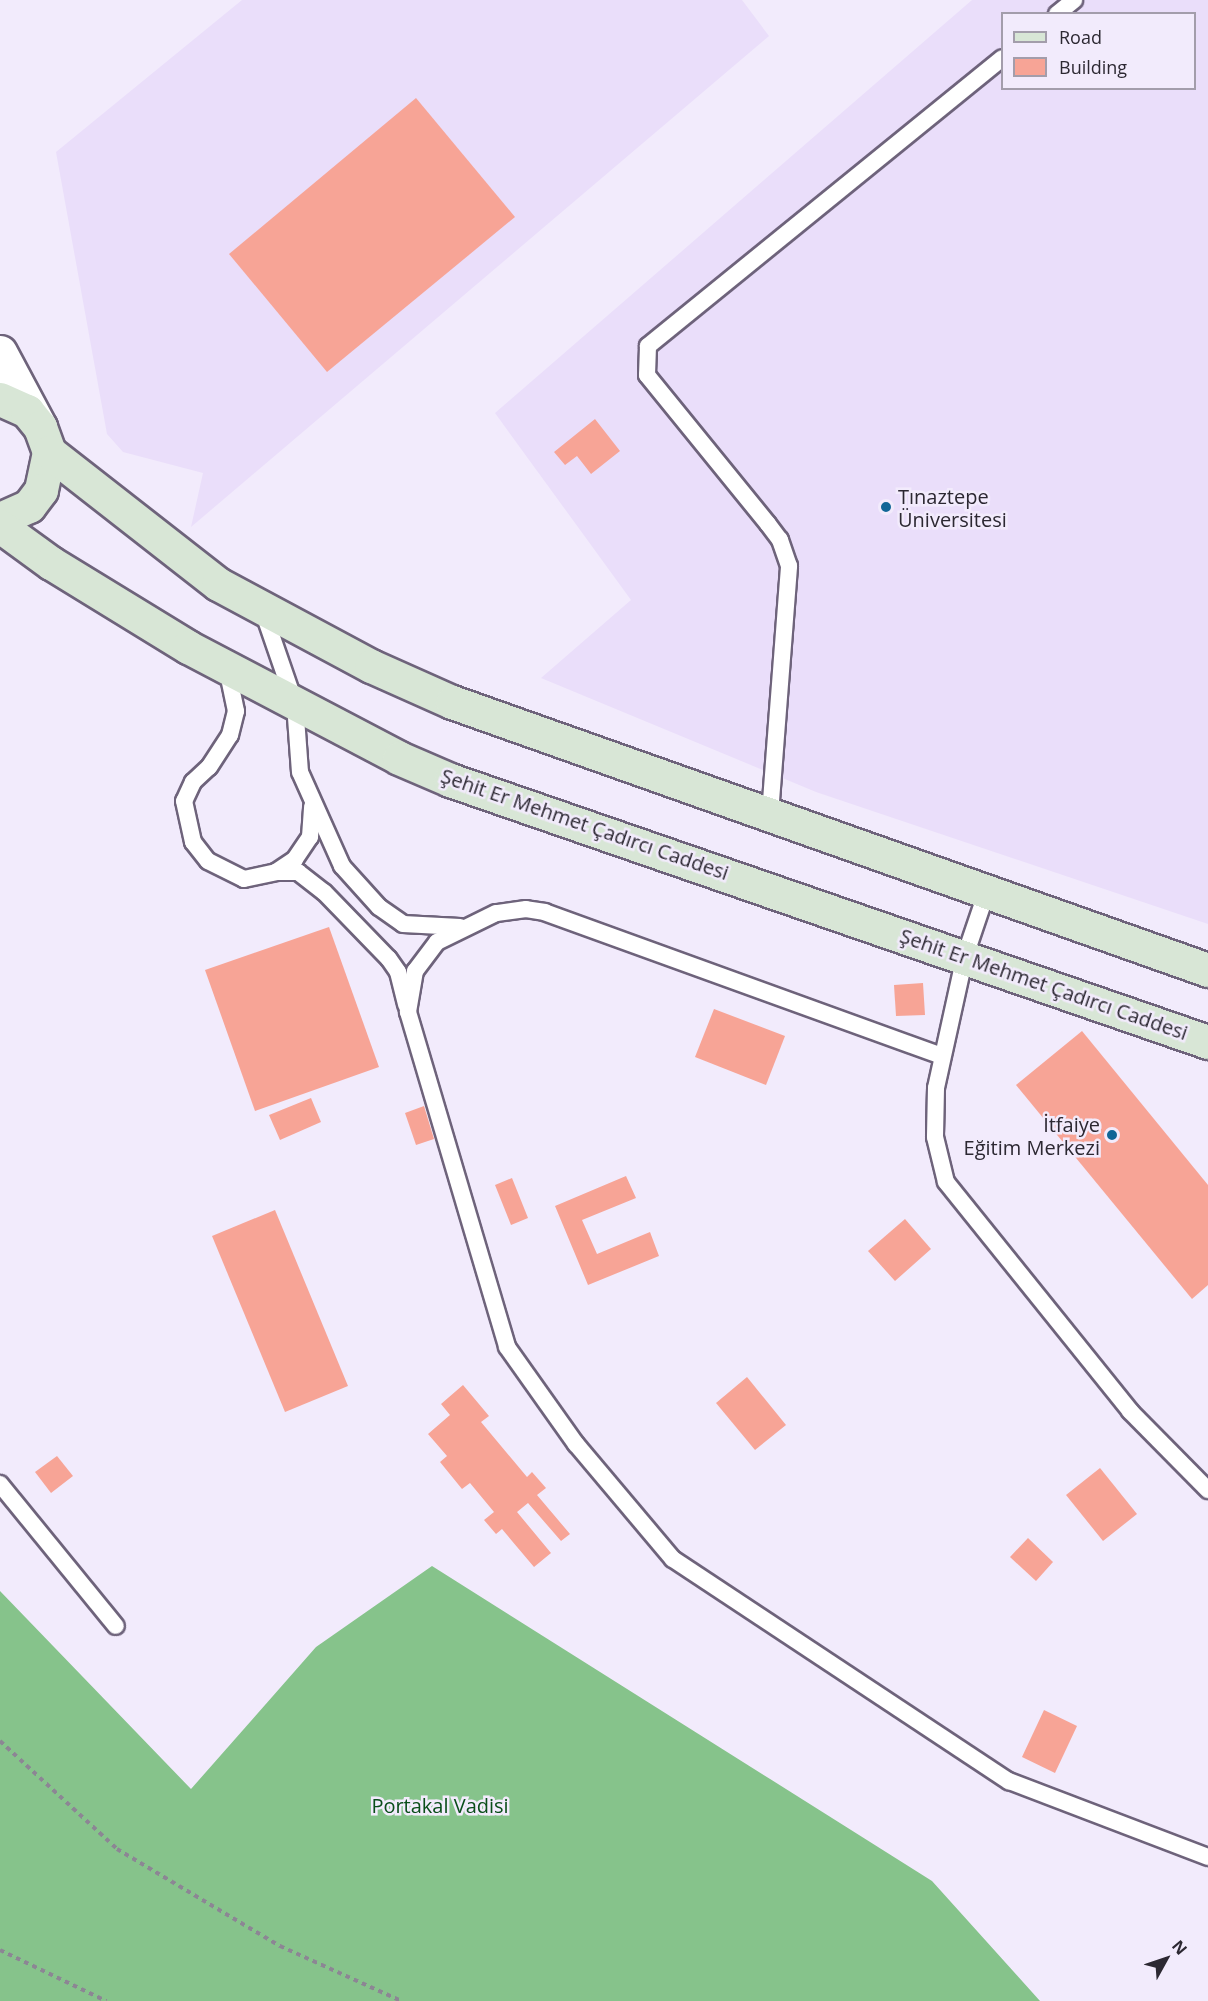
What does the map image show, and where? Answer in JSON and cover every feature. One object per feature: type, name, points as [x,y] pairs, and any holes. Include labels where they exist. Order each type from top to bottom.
[{"type":"main road","points":[[0,399],[27,411],[45,439],[218,584],[371,666],[452,702],[1208,970]]},
{"type":"main road","points":[[0,519],[29,506],[41,490],[45,439]]},
{"type":"main road","name":"Şehit Er Mehmet Çadırcı Caddesi","points":[[0,526],[51,563],[226,668],[450,780],[965,956],[1208,1042]]},
{"type":"street","points":[[0,352],[45,439]]},
{"type":"lane","points":[[1059,12],[1074,0]]},
{"type":"lane","points":[[770,814],[789,566],[780,540],[647,375],[648,346],[1001,59]]},
{"type":"lane","points":[[263,609],[295,704],[300,772],[312,806],[342,866],[379,908],[403,924],[461,927]]},
{"type":"lane","points":[[226,668],[234,692],[234,719],[230,735],[184,801],[186,820],[193,842],[208,861],[244,879],[276,872],[298,872],[324,892],[389,959],[398,972],[507,1347],[576,1444],[673,1559],[1009,1781],[1208,1857]]},
{"type":"lane","points":[[276,872],[295,859],[310,837],[312,806]]},
{"type":"lane","points":[[987,891],[965,956],[936,1089],[935,1137],[946,1182],[1130,1411],[1208,1490]]},
{"type":"lane","points":[[408,1012],[415,971],[421,959],[437,942],[461,927],[496,913],[526,909],[545,912],[942,1056]]},
{"type":"lane","points":[[0,1484],[116,1626]]},
{"type":"path","points":[[0,1741],[117,1849],[280,1946],[401,2001]]},
{"type":"path","points":[[0,1950],[106,2001]]},
{"type":"shaded area","points":[[242,0],[742,0],[769,36],[191,527],[203,473],[123,452],[107,434],[56,152]]},
{"type":"shaded area","name":"Tınaztepe Üniversitesi","points":[[972,0],[1208,0],[1208,924],[816,792],[541,678],[631,600],[495,413]]},
{"type":"green space","name":"Portakal Vadisi","points":[[432,1566],[932,1881],[1040,2001],[0,2001],[0,1591],[191,1789],[316,1647]]},
{"type":"building","points":[[416,98],[515,217],[327,372],[229,254]]},
{"type":"building","points":[[595,419],[620,451],[591,474],[577,456],[565,465],[554,452]]},
{"type":"building","points":[[329,927],[379,1067],[255,1111],[205,970]]},
{"type":"building","points":[[923,983],[925,1015],[896,1016],[894,985]]},
{"type":"building","points":[[714,1009],[785,1036],[766,1085],[695,1057]]},
{"type":"building","name":"İtfaiye Eğitim Merkezi","points":[[1082,1031],[1208,1185],[1208,1285],[1192,1299],[1016,1085]]},
{"type":"building","points":[[311,1098],[321,1122],[280,1140],[269,1115]]},
{"type":"building","points":[[424,1106],[434,1139],[416,1145],[405,1113]]},
{"type":"building","points":[[626,1176],[636,1198],[582,1220],[597,1254],[650,1232],[659,1256],[588,1285],[555,1206]]},
{"type":"building","points":[[512,1178],[528,1218],[511,1225],[495,1185]]},
{"type":"building","points":[[275,1210],[348,1386],[285,1412],[212,1236]]},
{"type":"building","points":[[905,1219],[931,1249],[895,1281],[868,1251]]},
{"type":"building","points":[[747,1377],[786,1425],[755,1450],[716,1403]]},
{"type":"building","points":[[463,1385],[489,1416],[481,1422],[527,1477],[532,1472],[546,1488],[537,1495],[570,1534],[561,1541],[528,1503],[517,1512],[551,1553],[534,1567],[502,1529],[496,1534],[484,1520],[494,1512],[470,1483],[462,1489],[440,1462],[447,1456],[428,1434],[450,1415],[441,1404]]},
{"type":"building","points":[[57,1456],[73,1476],[51,1493],[35,1472]]},
{"type":"building","points":[[1100,1468],[1137,1514],[1103,1541],[1066,1495]]},
{"type":"building","points":[[1028,1538],[1053,1562],[1036,1581],[1010,1557]]},
{"type":"building","points":[[1044,1710],[1077,1726],[1055,1773],[1022,1757]]},
{"type":"place","name":"Tınaztepe Üniversitesi","points":[[886,507]]},
{"type":"place","name":"İtfaiye Eğitim Merkezi","points":[[1112,1135]]}]
